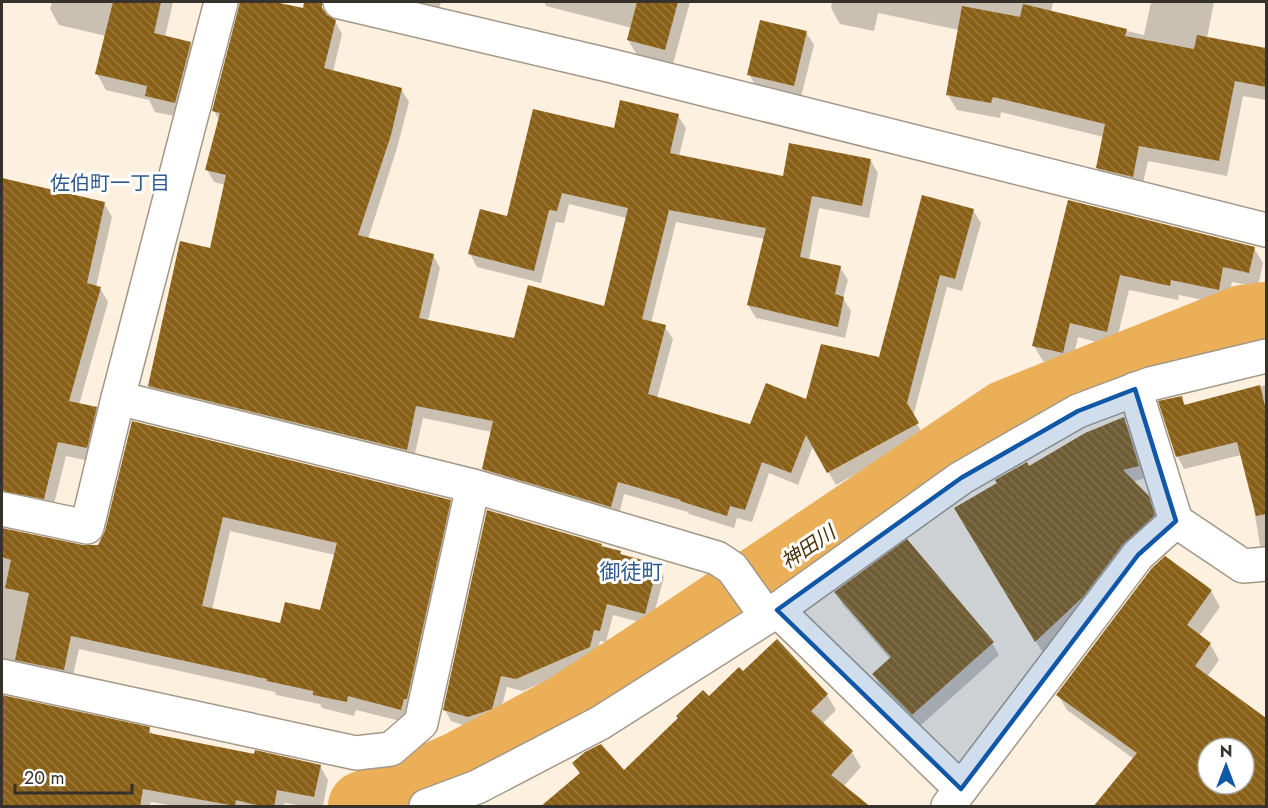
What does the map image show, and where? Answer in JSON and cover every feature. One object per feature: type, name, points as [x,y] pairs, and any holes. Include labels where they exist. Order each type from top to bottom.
[{"type":"street","points":[[2,509],[87,527],[118,398],[221,2]]},
{"type":"street","points":[[340,2],[612,66],[1266,230]]},
{"type":"street","points":[[426,807],[477,787],[600,723],[961,478],[1078,411],[1135,388],[1266,356]]},
{"type":"street","points":[[1135,388],[1176,521],[1243,566],[1266,564]]},
{"type":"street","points":[[118,398],[473,486],[717,558],[732,568],[768,611],[954,798],[1137,555],[1176,521]]},
{"type":"street","points":[[2,676],[356,753],[391,749],[421,723],[473,486]]},
{"type":"highlighted area","points":[[1135,389],[1176,521],[1138,555],[961,789],[777,610],[961,478],[1078,411]]},
{"type":"building","points":[[113,2],[161,2],[154,33],[191,42],[175,103],[145,96],[147,86],[95,74]]},
{"type":"building","points":[[240,2],[275,2],[303,8],[304,2],[322,2],[322,8],[327,15],[336,20],[324,68],[402,88],[391,135],[358,235],[434,254],[419,318],[514,338],[528,285],[604,306],[628,208],[562,193],[557,211],[549,210],[534,271],[468,254],[480,209],[507,216],[533,109],[614,128],[620,100],[679,114],[670,153],[783,176],[789,143],[871,159],[862,206],[812,196],[800,257],[841,266],[835,294],[844,297],[838,327],[747,305],[766,228],[669,210],[642,319],[666,325],[648,394],[750,424],[766,383],[806,399],[821,344],[879,357],[922,195],[974,209],[955,279],[940,275],[907,403],[919,423],[827,473],[806,435],[791,473],[762,462],[745,510],[730,506],[727,516],[618,482],[611,507],[482,469],[493,421],[416,406],[407,450],[148,386],[180,241],[210,248],[226,175],[205,170],[220,113],[212,111]]},
{"type":"building","points":[[637,2],[678,2],[665,50],[627,40]]},
{"type":"building","points":[[1023,4],[1127,29],[1125,36],[1194,49],[1197,35],[1266,48],[1266,87],[1235,81],[1219,161],[1139,146],[1133,177],[1096,168],[1105,124],[993,97],[991,103],[946,95],[962,6],[1020,17]]},
{"type":"building","points":[[760,20],[807,31],[794,86],[747,75]]},
{"type":"building","points":[[2,178],[105,202],[87,283],[101,287],[69,401],[97,407],[87,448],[58,442],[44,499],[2,491]]},
{"type":"building","points":[[1068,200],[1255,247],[1249,273],[1223,267],[1219,290],[1171,280],[1170,286],[1120,275],[1107,332],[1070,323],[1063,353],[1032,346]]},
{"type":"building","points":[[1260,385],[1266,410],[1266,514],[1256,516],[1237,442],[1176,457],[1158,401],[1182,396],[1184,405]]},
{"type":"building","points":[[1124,417],[1139,466],[1123,470],[1149,496],[1155,515],[1123,544],[1083,597],[1035,642],[954,508],[997,483],[995,480],[1027,462],[1029,466],[1085,433]]},
{"type":"building","points":[[132,421],[451,500],[407,699],[404,699],[401,710],[348,696],[347,702],[313,695],[313,691],[267,681],[267,679],[71,636],[64,670],[15,660],[29,593],[5,588],[11,560],[2,557],[2,528],[83,545],[98,545],[105,531]],"holes":[[[223,517],[337,543],[320,610],[285,602],[280,623],[202,606]]]},
{"type":"building","points":[[487,510],[602,544],[601,546],[621,551],[620,554],[658,564],[645,614],[607,604],[600,631],[594,630],[590,647],[516,679],[501,676],[492,709],[468,717],[443,710]]},
{"type":"building","points":[[907,539],[994,642],[912,715],[872,674],[891,657],[834,592]]},
{"type":"building","points":[[1165,556],[1212,590],[1187,625],[1211,643],[1195,666],[1266,718],[1266,807],[1093,807],[1137,753],[1056,695],[1152,568]]},
{"type":"building","points":[[777,639],[828,694],[811,711],[853,751],[831,775],[871,807],[540,807],[580,773],[572,763],[585,752],[601,744],[624,770],[678,718],[676,716],[703,690],[709,696],[739,667],[743,671]]},
{"type":"building","points":[[2,695],[150,727],[149,733],[254,754],[255,750],[321,765],[314,797],[277,790],[274,807],[264,807],[236,800],[235,806],[143,789],[140,807],[2,807]]},
{"type":"waterway","name":"神田川","points":[[363,806],[460,766],[565,710],[1006,415],[1243,320],[1266,317]]},
{"type":"district","name":"佐伯町一丁目","points":[[110,183]]},
{"type":"district","name":"御徒町","points":[[631,572]]}]
